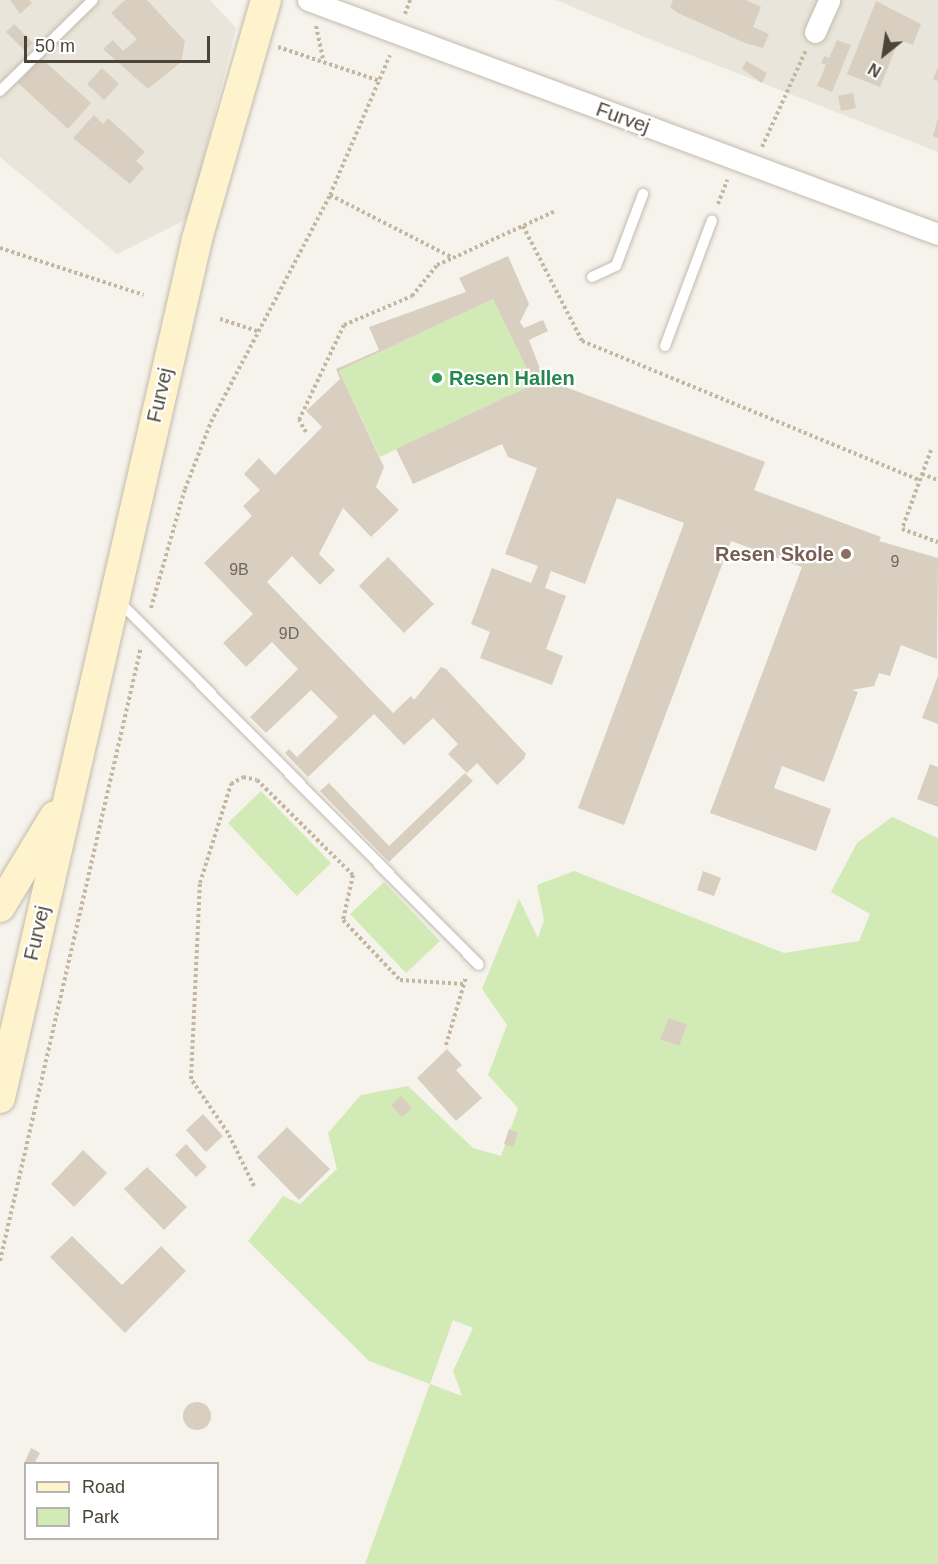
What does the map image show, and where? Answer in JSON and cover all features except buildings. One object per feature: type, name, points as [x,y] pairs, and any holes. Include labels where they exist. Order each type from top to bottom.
[{"type":"main road","name":"Furvej","points":[[0,1098],[4,1065],[197,239],[266,0]]},
{"type":"main road","name":"Furvej","points":[[0,907],[69,793]]},
{"type":"street","points":[[815,33],[829,0]]},
{"type":"street","name":"Furvej","points":[[314,2],[938,234]]},
{"type":"lane","points":[[0,91],[93,0]]},
{"type":"lane","points":[[592,278],[616,266],[643,195]]},
{"type":"lane","points":[[665,346],[712,220]]},
{"type":"lane","points":[[113,597],[147,624],[475,962]]},
{"type":"path","points":[[0,1261],[147,624],[185,489],[257,331],[330,195],[380,81],[410,0]]},
{"type":"path","points":[[314,2],[315,29],[323,60]]},
{"type":"path","points":[[712,220],[815,33]]},
{"type":"path","points":[[253,39],[323,60],[380,81]]},
{"type":"path","points":[[330,195],[453,258]]},
{"type":"path","points":[[306,432],[298,420],[344,325],[412,296],[437,265],[555,211]]},
{"type":"path","points":[[523,226],[582,341],[920,480]]},
{"type":"path","points":[[0,248],[144,295]]},
{"type":"path","points":[[220,319],[257,331]]},
{"type":"path","points":[[930,450],[902,528],[938,542]]},
{"type":"path","points":[[922,474],[938,480]]},
{"type":"path","points":[[254,1186],[228,1134],[191,1079],[200,883],[231,784],[243,777],[257,780],[353,875],[344,920],[400,980],[464,984]]},
{"type":"path","points":[[446,1045],[464,984],[475,962]]},
{"type":"shaded area","points":[[0,0],[210,0],[236,28],[189,218],[117,254],[0,157]]},
{"type":"shaded area","points":[[556,0],[938,0],[938,152],[647,38]]},
{"type":"green space","name":"Resen Hallen","points":[[493,299],[534,384],[380,457],[339,371]]},
{"type":"green space","points":[[261,791],[331,863],[297,896],[228,823]]},
{"type":"green space","points":[[892,817],[938,838],[938,1564],[365,1564],[430,1384],[369,1361],[248,1241],[283,1196],[300,1204],[337,1169],[328,1133],[361,1095],[408,1086],[473,1148],[501,1156],[518,1108],[488,1075],[507,1025],[482,989],[519,899],[538,938],[544,920],[537,885],[574,871],[784,953],[859,941],[870,914],[831,892],[857,843]],"holes":[[[453,1320],[473,1328],[453,1371],[462,1396],[430,1384]]]},
{"type":"green space","points":[[384,882],[440,941],[406,973],[350,914]]},
{"type":"place","name":"Resen Hallen","points":[[437,378]]},
{"type":"place","name":"Resen Skole","points":[[846,554]]}]
